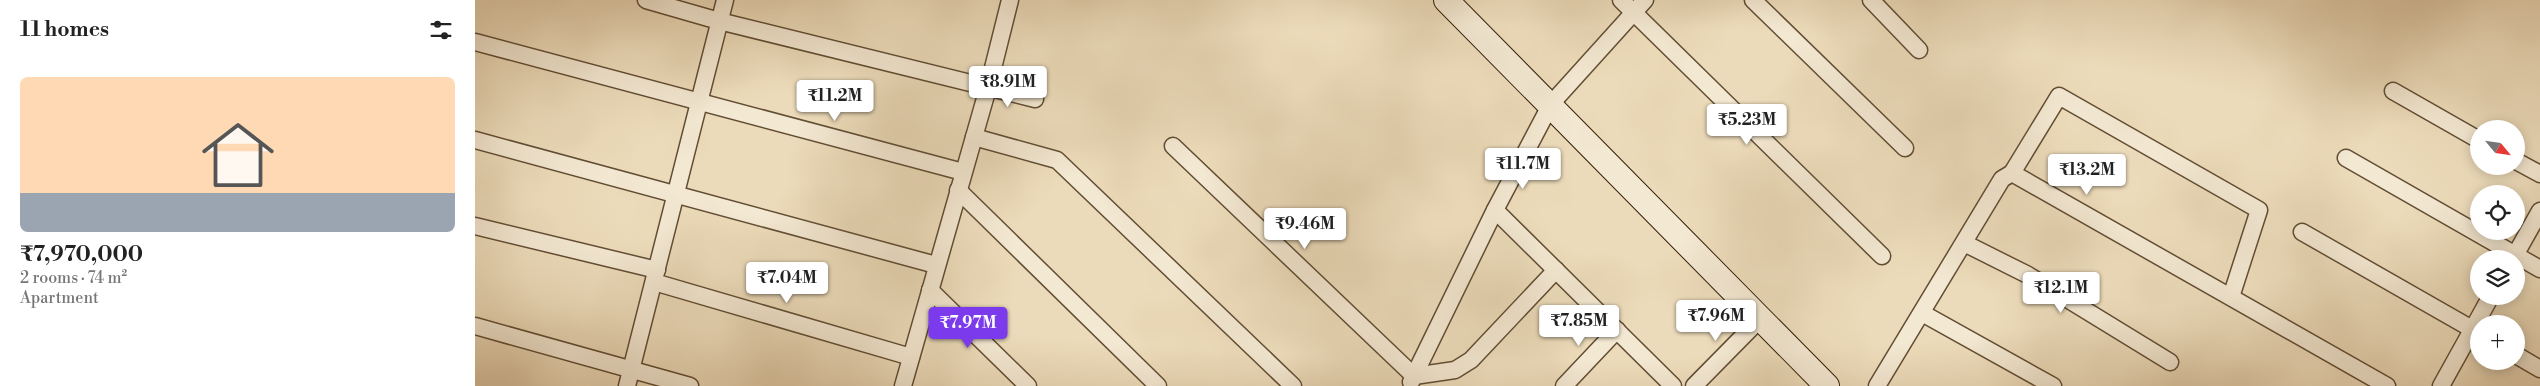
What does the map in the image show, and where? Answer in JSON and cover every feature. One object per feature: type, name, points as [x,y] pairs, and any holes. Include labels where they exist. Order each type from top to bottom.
[{"type":"main road","points":[[1446,0],[1551,104],[1759,319],[1827,386]]},
{"type":"street","points":[[646,0],[719,21],[913,67],[1035,99]]},
{"type":"street","points":[[629,378],[725,0]]},
{"type":"street","points":[[903,386],[988,88],[1010,0]]},
{"type":"street","points":[[1621,0],[1882,256]]},
{"type":"street","points":[[1412,381],[1495,210],[1551,104],[1645,0]]},
{"type":"street","points":[[1753,0],[1905,148]]},
{"type":"street","points":[[1871,0],[1919,50]]},
{"type":"street","points":[[475,42],[963,172]]},
{"type":"street","points":[[2393,91],[2470,135]]},
{"type":"street","points":[[1877,386],[2002,179],[2012,173],[2059,96],[2259,210],[2231,297]]},
{"type":"street","points":[[974,137],[1057,160],[1293,386]]},
{"type":"street","points":[[475,140],[936,265]]},
{"type":"street","points":[[1173,146],[1412,381]]},
{"type":"street","points":[[2346,158],[2502,250]]},
{"type":"street","points":[[2525,166],[2540,174]]},
{"type":"street","points":[[2012,173],[2387,386]]},
{"type":"street","points":[[959,190],[1158,386]]},
{"type":"street","points":[[1495,210],[1673,386]]},
{"type":"street","points":[[2518,250],[2540,210]]},
{"type":"street","points":[[475,226],[656,276],[911,357]]},
{"type":"street","points":[[2302,232],[2470,329]]},
{"type":"street","points":[[1964,243],[2027,275],[2170,362]]},
{"type":"street","points":[[2525,262],[2540,269]]},
{"type":"street","points":[[1412,381],[1455,370],[1471,360],[1556,270]]},
{"type":"street","points":[[930,290],[1028,386]]},
{"type":"street","points":[[1922,313],[2053,386]]},
{"type":"street","points":[[1694,386],[1759,319]]},
{"type":"street","points":[[475,326],[629,378],[690,386]]},
{"type":"street","points":[[1564,386],[1617,330]]},
{"type":"street","points":[[2441,386],[2470,341]]},
{"type":"street","points":[[2525,360],[2540,369]]}]
